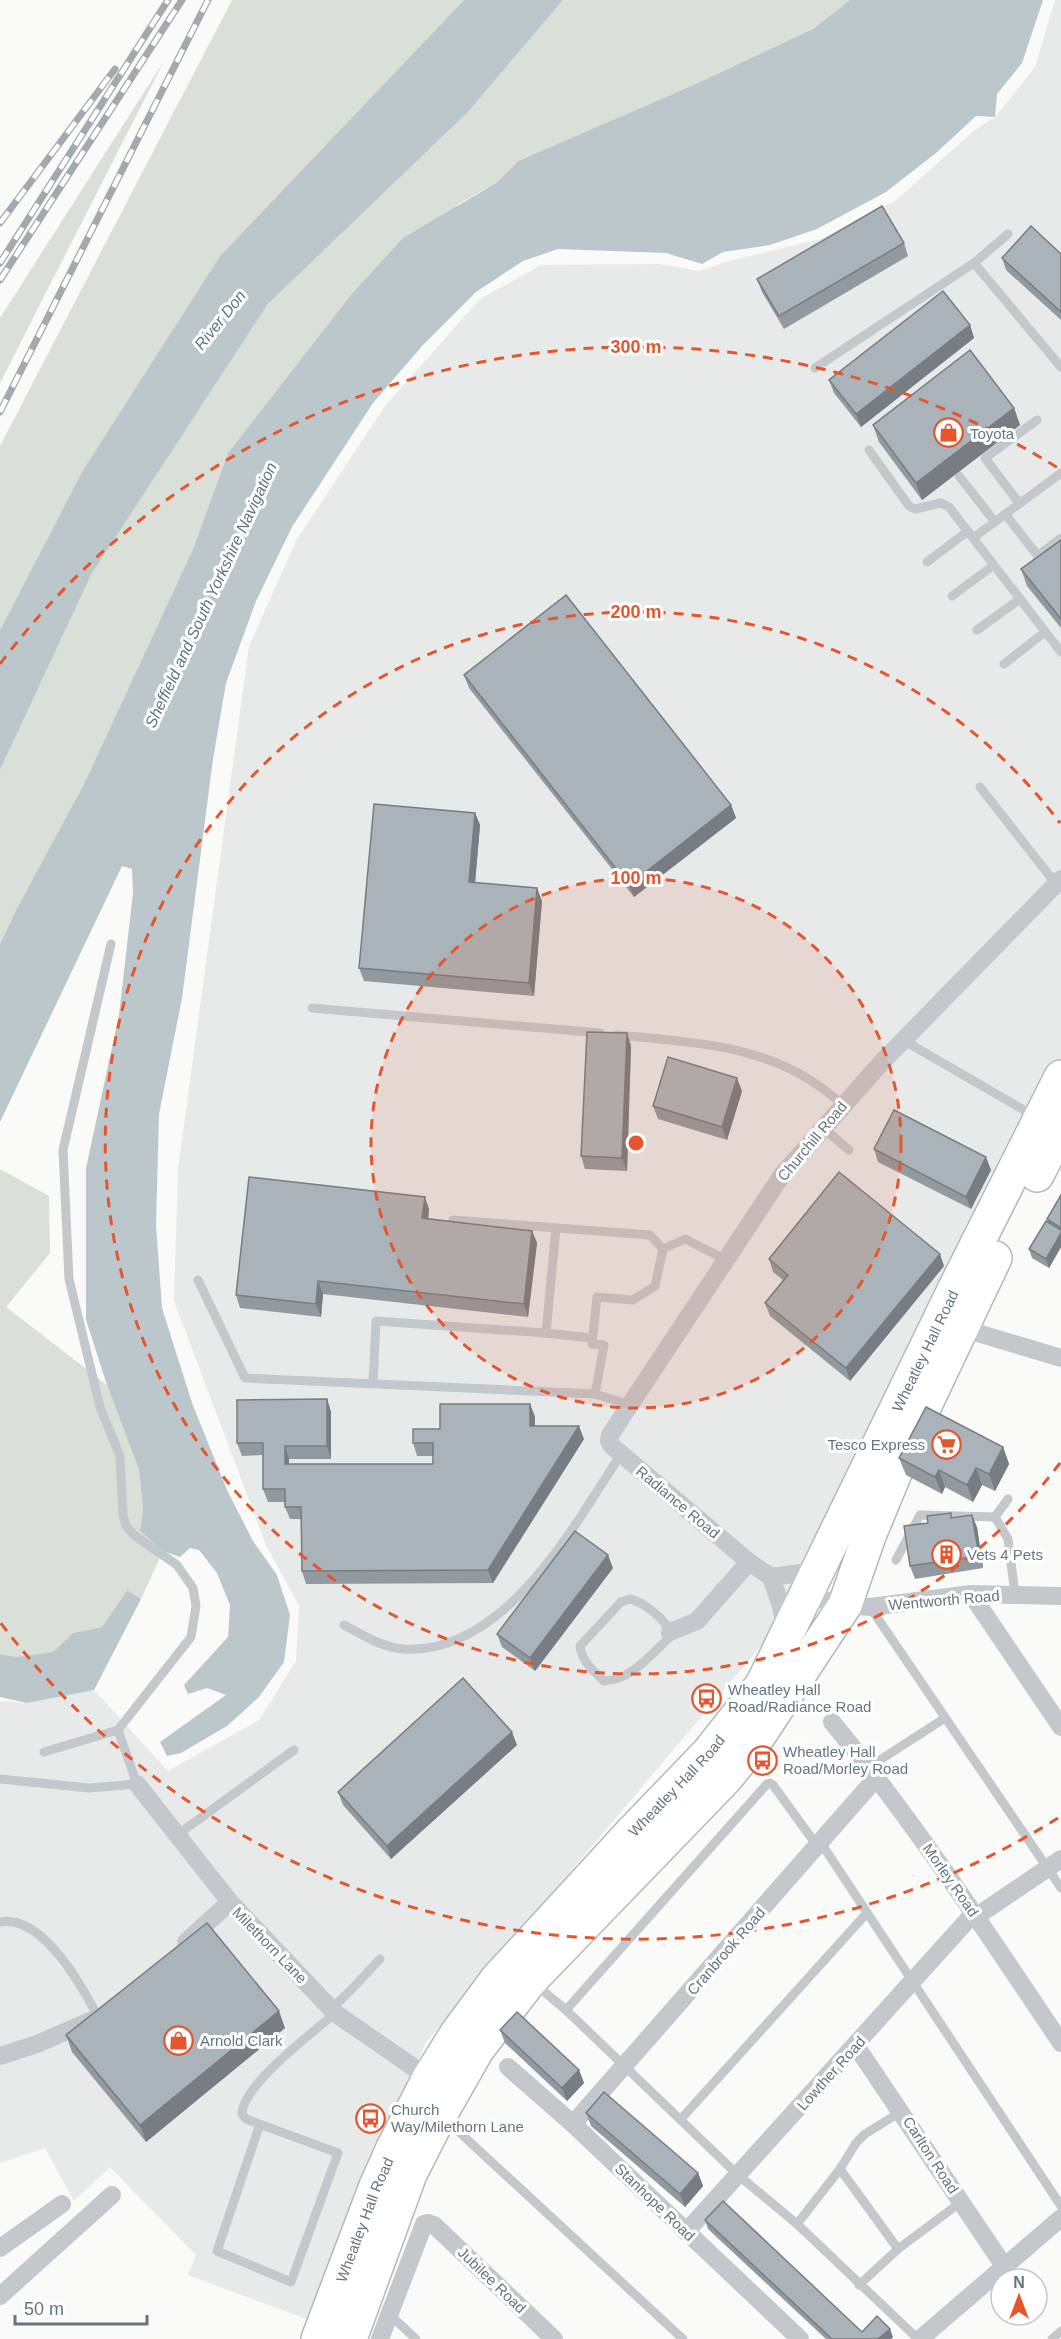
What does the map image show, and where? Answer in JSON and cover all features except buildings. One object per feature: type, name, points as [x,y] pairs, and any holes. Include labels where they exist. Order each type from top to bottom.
[{"type":"highway","name":"Wheatley Hall Road","points":[[318,2339],[376,2186],[408,2116],[457,2032],[497,1979],[708,1753],[734,1722],[762,1685],[787,1634],[832,1596],[869,1536],[909,1439],[961,1328],[1050,1124],[1061,1077]]},
{"type":"highway","name":"Wheatley Hall Road","points":[[350,2339],[410,2174],[477,2050],[530,1981],[727,1777],[752,1746],[832,1596],[1050,1124]]},
{"type":"street","name":"Churchill Road","points":[[609,1441],[782,1175],[822,1127],[903,1040],[1058,881]]},
{"type":"street","points":[[961,1328],[1061,1358]]},
{"type":"street","name":"Radiance Road","points":[[609,1441],[621,1454],[771,1577]]},
{"type":"street","points":[[670,1632],[698,1621],[750,1562]]},
{"type":"street","points":[[771,1577],[832,1596]]},
{"type":"street","points":[[771,1577],[787,1634]]},
{"type":"street","points":[[971,1594],[1061,1727]]},
{"type":"street","name":"Wentworth Road","points":[[832,1596],[971,1594],[1061,1596]]},
{"type":"street","name":"Morley Road","points":[[832,1722],[873,1772],[975,1914],[1061,2043]]},
{"type":"street","name":"Cranbrook Road","points":[[573,2124],[819,1845],[873,1772]]},
{"type":"street","name":"Milethorn Lane","points":[[137,1784],[230,1902],[333,2011],[429,2078]]},
{"type":"street","name":"Lowther Road","points":[[686,2232],[975,1914],[1054,1864]]},
{"type":"street","points":[[175,1952],[230,1902]]},
{"type":"street","points":[[0,2056],[37,2044],[98,2017],[116,2003]]},
{"type":"street","name":"Carlton Road","points":[[856,2046],[902,2111],[1004,2266]]},
{"type":"street","name":"Stanhope Road","points":[[508,2067],[573,2124],[800,2339]]},
{"type":"street","points":[[0,2296],[112,2195]]},
{"type":"street","points":[[0,2248],[62,2204]]},
{"type":"street","points":[[919,2339],[1061,2218]]},
{"type":"street","name":"Jubilee Road","points":[[389,2314],[424,2224],[428,2223],[434,2225],[554,2339]]},
{"type":"street","points":[[380,2339],[389,2314]]},
{"type":"lane","points":[[815,368],[974,263],[1008,234]]},
{"type":"lane","points":[[974,263],[1061,367]]},
{"type":"lane","points":[[1019,503],[985,458],[1037,420]]},
{"type":"lane","points":[[869,450],[909,506],[915,510],[941,503],[949,507],[1061,652]]},
{"type":"lane","points":[[927,562],[970,534],[995,522],[1061,473]]},
{"type":"lane","points":[[959,476],[995,522]]},
{"type":"lane","points":[[1005,514],[1047,568]]},
{"type":"lane","points":[[1037,556],[1061,538]]},
{"type":"lane","points":[[952,596],[994,565]]},
{"type":"lane","points":[[977,630],[1020,599]]},
{"type":"lane","points":[[1004,664],[1045,632]]},
{"type":"lane","points":[[980,787],[1058,881]]},
{"type":"lane","points":[[44,1752],[118,1730],[191,1637],[196,1606],[193,1588],[177,1565],[134,1535],[126,1526],[123,1515],[120,1456],[100,1407],[69,1280],[63,1150],[111,944]]},
{"type":"lane","points":[[312,1008],[544,1027],[712,1046],[782,1065],[812,1081],[843,1104]]},
{"type":"lane","points":[[903,1040],[1050,1124]]},
{"type":"lane","points":[[822,1127],[849,1150]]},
{"type":"lane","points":[[453,1220],[650,1235],[663,1249]]},
{"type":"lane","points":[[546,1334],[556,1228]]},
{"type":"lane","points":[[663,1249],[685,1239],[726,1260]]},
{"type":"lane","points":[[595,1394],[603,1345],[592,1344],[597,1297],[633,1300],[654,1286],[663,1249]]},
{"type":"lane","points":[[198,1280],[244,1378],[595,1394],[631,1405]]},
{"type":"lane","points":[[373,1384],[376,1321],[592,1338]]},
{"type":"lane","points":[[344,1625],[385,1646],[401,1649],[426,1649],[460,1638],[488,1622],[506,1609],[557,1550],[621,1454]]},
{"type":"lane","points":[[995,1517],[1008,1498]]},
{"type":"lane","points":[[896,1560],[920,1515],[995,1517]]},
{"type":"lane","points":[[995,1517],[1008,1539],[1015,1594]]},
{"type":"lane","points":[[832,1596],[945,1718],[1054,1864],[1061,1888]]},
{"type":"lane","points":[[630,1599],[638,1601],[663,1622],[670,1632],[671,1636],[620,1680],[604,1681],[588,1666],[581,1654],[580,1646],[621,1602],[630,1599]]},
{"type":"lane","points":[[873,1772],[945,1718]]},
{"type":"lane","points":[[0,1779],[89,1788],[137,1784],[118,1730]]},
{"type":"lane","points":[[177,1835],[294,1750]]},
{"type":"lane","points":[[566,2010],[770,1783],[819,1845],[1061,2206]]},
{"type":"lane","points":[[681,2119],[866,1914]]},
{"type":"lane","points":[[0,1922],[8,1921],[29,1927],[80,1982],[98,2017]]},
{"type":"lane","points":[[260,2124],[217,2251],[291,2282],[338,2153],[260,2124],[246,2119],[242,2114],[242,2108],[249,2093],[262,2078],[333,2011],[380,1959]]},
{"type":"lane","points":[[530,1981],[566,2010],[738,2175],[797,2224],[859,2285],[919,2339]]},
{"type":"lane","points":[[797,2224],[840,2169],[856,2143],[865,2134],[902,2111]]},
{"type":"lane","points":[[440,2115],[683,2339]]},
{"type":"lane","points":[[840,2169],[898,2249]]},
{"type":"lane","points":[[859,2285],[898,2249],[961,2202]]},
{"type":"lane","points":[[389,2314],[416,2339]]},
{"type":"lane","points":[[1052,2339],[1061,2331]]},
{"type":"shaded area","points":[[232,0],[464,0],[220,256],[83,470],[0,630],[0,446]]},
{"type":"shaded area","points":[[563,0],[850,0],[813,29],[689,87],[518,161],[496,183],[460,203],[350,296],[228,453],[193,549],[84,784],[0,944],[0,770],[91,575],[268,304],[468,112]]},
{"type":"shaded area","points":[[1055,0],[1061,0],[1061,1077],[804,1595],[425,2044],[309,2320],[188,2275],[196,2255],[110,2167],[74,2201],[45,2148],[0,2163],[0,1701],[27,1703],[94,1690],[168,1771],[259,1720],[296,1661],[299,1606],[266,1545],[174,1301],[178,1169],[249,646],[297,539],[385,406],[480,299],[541,265],[659,264],[700,271],[726,262],[820,239],[895,201],[975,130],[995,117],[1035,67]]},
{"type":"shaded area","points":[[164,61],[0,383],[0,318]]},
{"type":"shaded area","points":[[0,1169],[49,1196],[50,1253],[6,1307],[107,1385],[139,1470],[143,1509],[140,1531],[163,1551],[141,1599],[127,1590],[102,1627],[73,1633],[53,1652],[16,1657],[0,1654]]},
{"type":"water","name":"River Don","points":[[464,0],[563,0],[468,112],[268,304],[91,575],[0,770],[0,630],[83,470],[220,256]]},
{"type":"water","name":"Sheffield and South Yorkshire Navigation","points":[[850,0],[1043,0],[1022,63],[997,94],[995,117],[976,116],[936,153],[886,192],[817,229],[770,245],[723,252],[702,264],[666,253],[558,249],[523,261],[476,292],[423,345],[373,403],[292,527],[256,601],[226,683],[213,759],[182,998],[159,1114],[156,1225],[162,1308],[192,1403],[227,1490],[253,1541],[277,1575],[290,1615],[284,1662],[259,1697],[227,1726],[181,1753],[167,1756],[160,1742],[226,1695],[207,1688],[188,1694],[184,1685],[228,1637],[230,1605],[217,1573],[199,1550],[190,1548],[180,1557],[163,1551],[140,1531],[143,1509],[139,1470],[107,1385],[86,1320],[86,1168],[119,1015],[133,893],[132,869],[122,866],[0,1122],[0,944],[84,784],[193,549],[228,453],[350,296],[403,238],[496,183],[518,161],[689,87],[813,29]]},
{"type":"water","points":[[127,1590],[141,1599],[94,1690],[27,1703],[0,1697],[0,1654],[16,1657],[53,1652],[73,1633],[102,1627]]},
{"type":"railway","points":[[0,263],[168,0]]},
{"type":"railway","points":[[0,280],[182,0]]},
{"type":"railway","points":[[0,412],[208,0]]},
{"type":"railway","points":[[0,223],[115,69]]},
{"type":"place","name":"Toyota","points":[[949,433]]},
{"type":"place","name":"Tesco Express","points":[[946,1444]]},
{"type":"place","name":"Vets 4 Pets","points":[[946,1554]]},
{"type":"place","name":"Wheatley Hall Road/Radiance Road","points":[[707,1698]]},
{"type":"place","name":"Wheatley Hall Road/Morley Road","points":[[762,1760]]},
{"type":"place","name":"Arnold Clark","points":[[179,2040]]},
{"type":"place","name":"Church Way/Milethorn Lane","points":[[370,2118]]}]
